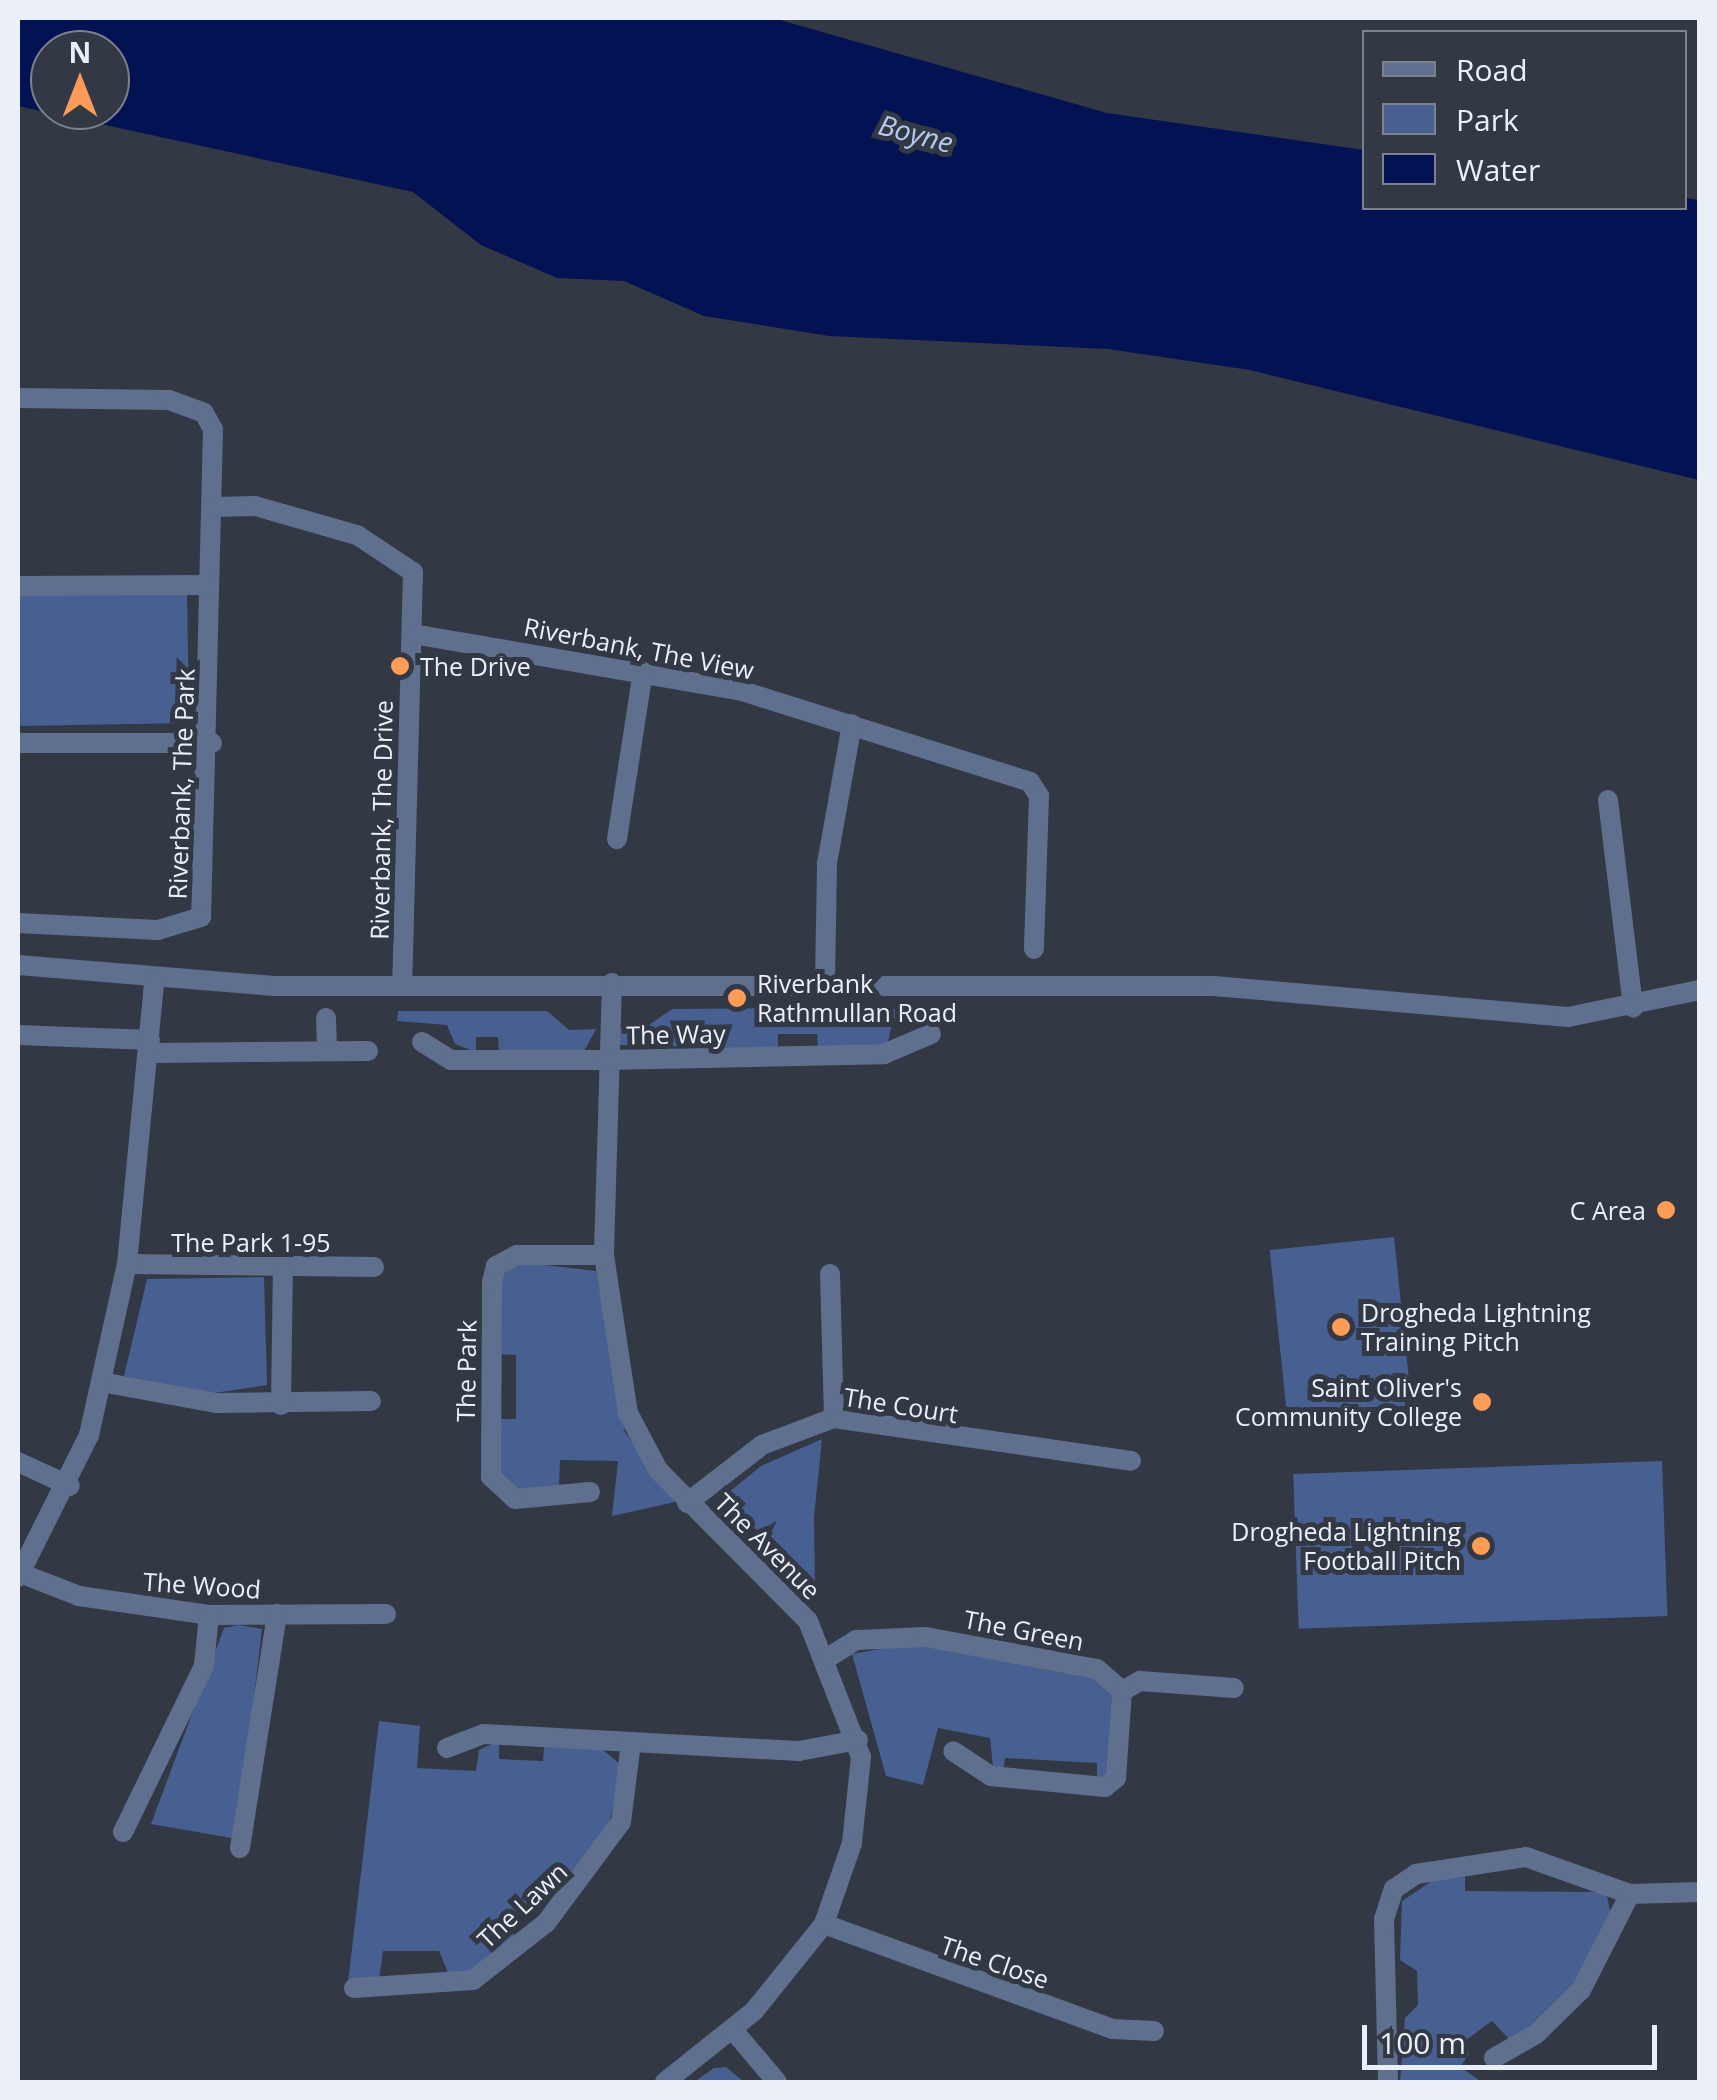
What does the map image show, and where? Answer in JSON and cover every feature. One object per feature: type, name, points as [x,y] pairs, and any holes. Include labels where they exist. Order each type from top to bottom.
[{"type":"street","name":"Riverbank, The Park","points":[[18,398],[169,400],[204,413],[213,429],[208,585],[212,743],[205,897],[194,925],[18,923]]},
{"type":"street","name":"Riverbank, The Drive","points":[[213,508],[255,506],[395,555],[413,572],[402,986]]},
{"type":"street","points":[[18,586],[208,585]]},
{"type":"street","name":"Riverbank, The View","points":[[414,634],[642,672],[852,724],[1030,782],[1039,796],[1034,949]]},
{"type":"street","points":[[617,839],[642,672]]},
{"type":"street","points":[[825,981],[827,862],[852,724]]},
{"type":"street","points":[[18,743],[212,743]]},
{"type":"street","points":[[1608,800],[1633,1007]]},
{"type":"street","points":[[18,965],[154,982],[402,986],[825,981],[1214,986],[1508,1016],[1633,1007],[1700,990]]},
{"type":"street","points":[[19,1575],[70,1486],[101,1382],[127,1264],[151,1047],[154,982]]},
{"type":"street","name":"The Avenue","points":[[612,983],[604,1254],[628,1413],[688,1503],[792,1600],[830,1657],[858,1740],[858,1815],[824,1924],[733,2030],[665,2082]]},
{"type":"street","points":[[326,1018],[327,1052]]},
{"type":"street","name":"The Way","points":[[422,1042],[451,1060],[486,1051],[608,1060],[884,1054],[931,1034]]},
{"type":"street","points":[[18,1035],[151,1047],[368,1052]]},
{"type":"street","name":"The Park","points":[[590,1492],[515,1500],[491,1477],[492,1282],[496,1266],[517,1254],[604,1254]]},
{"type":"street","name":"The Park 1-95","points":[[127,1264],[374,1267]]},
{"type":"street","points":[[281,1405],[283,1267]]},
{"type":"street","points":[[830,1274],[834,1418]]},
{"type":"street","points":[[101,1382],[281,1405],[371,1401]]},
{"type":"street","name":"The Court","points":[[688,1503],[762,1445],[834,1418],[1131,1461]]},
{"type":"street","points":[[18,1462],[70,1486]]},
{"type":"street","name":"The Wood","points":[[19,1575],[80,1596],[209,1615],[386,1614]]},
{"type":"street","points":[[240,1848],[277,1614]]},
{"type":"street","points":[[124,1832],[204,1666],[209,1615]]},
{"type":"street","name":"The Green","points":[[830,1657],[856,1640],[926,1637],[1097,1669],[1122,1691]]},
{"type":"street","points":[[953,1751],[991,1776],[1105,1787],[1116,1778],[1122,1691],[1140,1681],[1234,1688]]},
{"type":"street","points":[[447,1748],[484,1734],[798,1752],[858,1740]]},
{"type":"street","name":"The Lawn","points":[[354,1988],[410,1989],[473,1980],[579,1889],[621,1822],[632,1743]]},
{"type":"street","points":[[1388,2082],[1384,1919],[1394,1889],[1416,1874],[1526,1858],[1630,1894],[1700,1892]]},
{"type":"street","points":[[1494,2058],[1526,2042],[1581,1990],[1630,1894]]},
{"type":"street","name":"The Close","points":[[824,1924],[1109,2028],[1154,2031]]},
{"type":"street","points":[[733,2030],[776,2082]]},
{"type":"green space","points":[[187,592],[189,723],[20,726],[18,595]]},
{"type":"green space","points":[[672,1009],[958,1010],[958,1019],[893,1019],[887,1046],[818,1049],[817,1034],[778,1034],[778,1049],[620,1045],[620,1028],[649,1025]]},
{"type":"green space","points":[[398,1011],[547,1011],[569,1030],[596,1029],[583,1053],[499,1053],[498,1037],[476,1037],[476,1052],[455,1044],[447,1025],[397,1021]]},
{"type":"green space","name":"Drogheda Lightning Training Pitch","points":[[1394,1237],[1412,1405],[1287,1418],[1270,1250]]},
{"type":"green space","points":[[518,1262],[596,1271],[625,1432],[675,1502],[612,1516],[618,1461],[560,1460],[559,1486],[516,1490],[501,1475],[498,1419],[516,1419],[516,1355],[499,1354],[501,1276]]},
{"type":"green space","points":[[264,1277],[267,1385],[214,1393],[124,1376],[147,1279]]},
{"type":"green space","points":[[822,1439],[814,1517],[815,1588],[723,1497],[761,1466]]},
{"type":"green space","name":"Drogheda Lightning Football Pitch","points":[[1662,1461],[1667,1616],[1299,1629],[1293,1474]]},
{"type":"green space","points":[[239,1625],[262,1629],[237,1839],[151,1824],[224,1628]]},
{"type":"green space","points":[[915,1643],[1091,1674],[1112,1689],[1108,1773],[1097,1779],[1097,1763],[1005,1758],[1003,1771],[993,1767],[990,1738],[938,1728],[923,1785],[886,1776],[852,1654]]},
{"type":"green space","points":[[379,1721],[420,1726],[417,1768],[476,1771],[479,1750],[499,1741],[499,1759],[543,1761],[544,1747],[602,1749],[622,1766],[609,1824],[561,1895],[552,1884],[507,1924],[516,1938],[463,1975],[449,1975],[439,1951],[383,1951],[379,1980],[348,1982]]},
{"type":"green space","points":[[1465,1877],[1465,1891],[1606,1892],[1611,1915],[1577,1983],[1512,2042],[1492,2021],[1462,2043],[1469,2054],[1460,2067],[1482,2082],[1400,2082],[1405,2018],[1418,2005],[1417,1971],[1400,1960],[1402,1901],[1435,1879]]},
{"type":"green space","points":[[726,2067],[744,2082],[694,2082],[714,2068]]},
{"type":"water","name":"Boyne","points":[[18,18],[773,18],[1107,113],[1362,150],[1362,210],[1687,210],[1687,198],[1699,200],[1699,480],[1250,370],[1108,349],[829,336],[704,316],[624,281],[557,278],[481,245],[413,192],[128,130],[130,30],[30,30],[30,109],[18,106]]},
{"type":"place","name":"The Drive","points":[[400,666]]},
{"type":"place","name":"Riverbank Rathmullan Road","points":[[737,998]]},
{"type":"place","name":"C Area","points":[[1666,1210]]},
{"type":"place","name":"Drogheda Lightning Training Pitch","points":[[1341,1327]]},
{"type":"place","name":"Saint Oliver's Community College","points":[[1482,1402]]},
{"type":"place","name":"Drogheda Lightning Football Pitch","points":[[1481,1546]]}]
